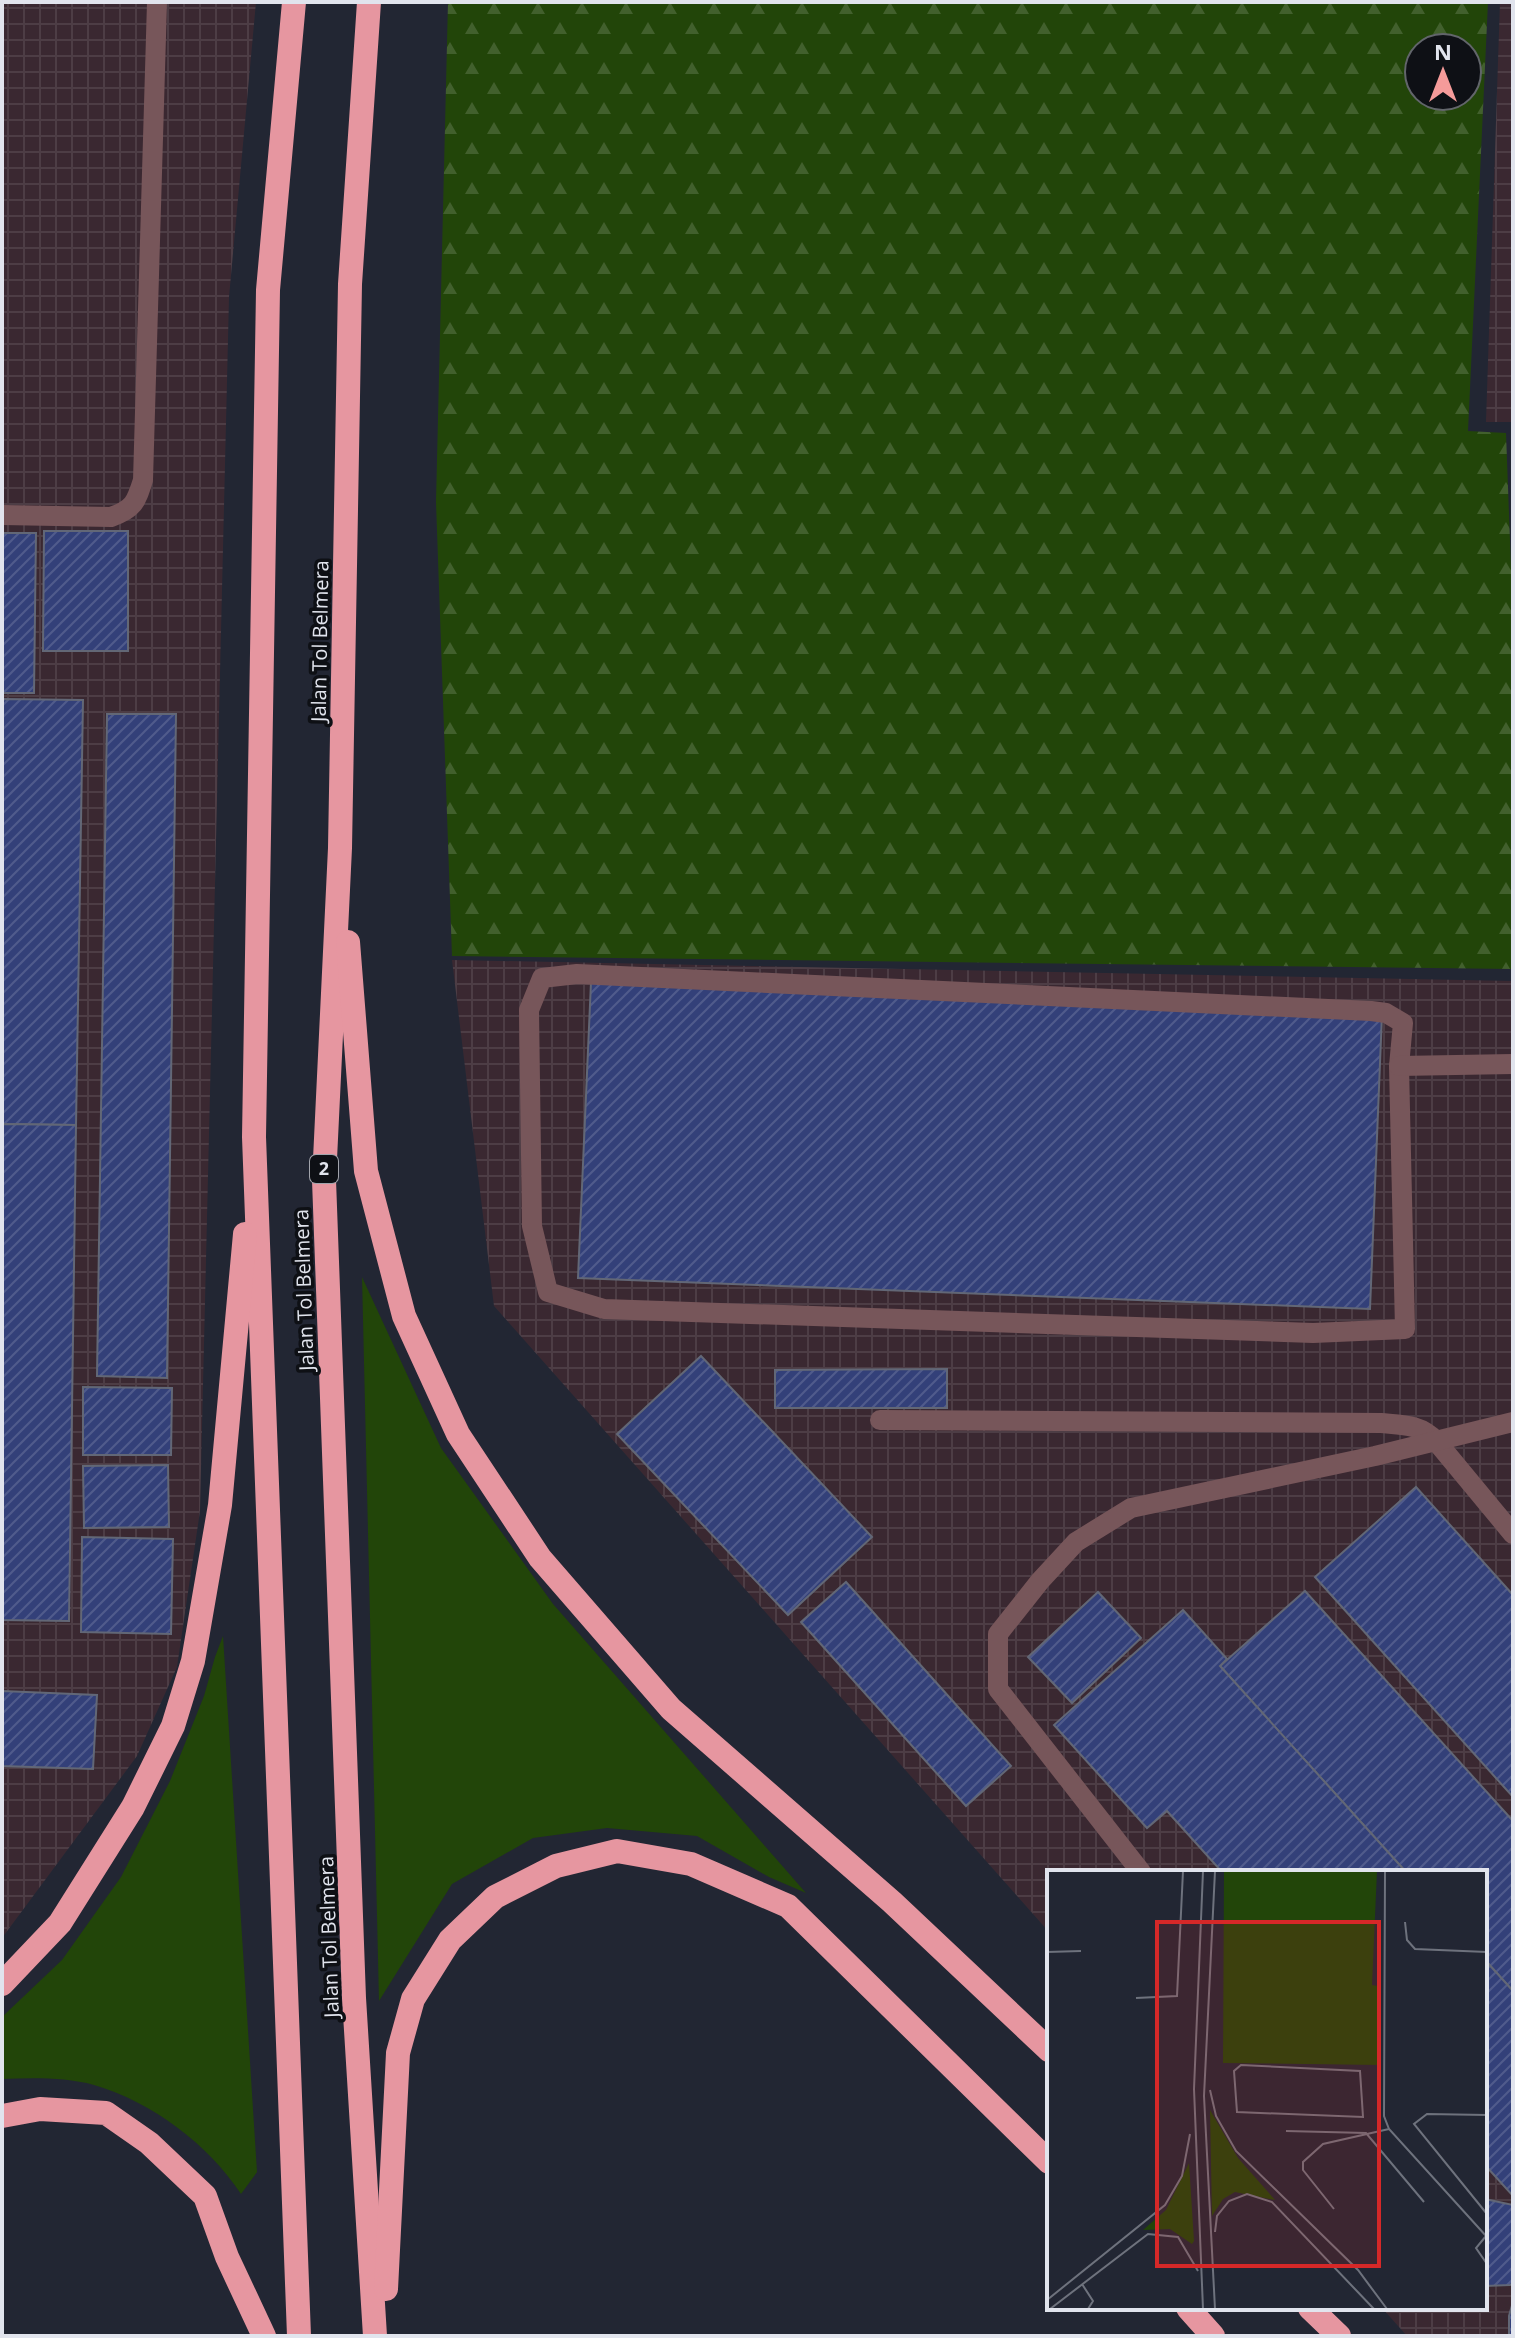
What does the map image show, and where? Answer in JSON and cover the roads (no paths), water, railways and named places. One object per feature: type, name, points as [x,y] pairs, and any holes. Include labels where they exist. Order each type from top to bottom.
[{"type":"highway","points":[[294,2],[268,290],[254,1137],[299,2336]]},
{"type":"highway","name":"Jalan Tol Belmera","points":[[369,2],[350,284],[340,848],[324,1180],[354,1998],[375,2336]]},
{"type":"highway","points":[[340,848],[366,1171],[404,1316],[458,1434],[540,1558],[671,1709],[892,1902],[1047,2048]]},
{"type":"highway","points":[[2,1984],[60,1923],[133,1807],[173,1726],[193,1661],[220,1505],[254,1137]]},
{"type":"highway","points":[[383,2336],[398,2053],[413,1999],[450,1940],[484,1907],[495,1897],[556,1866],[617,1851],[691,1864],[788,1906],[1047,2160]]},
{"type":"highway","points":[[2,2116],[40,2109],[106,2113],[149,2143],[205,2196],[227,2257],[264,2336]]},
{"type":"highway","points":[[1190,2310],[1213,2336]]},
{"type":"highway","points":[[1312,2310],[1339,2336]]},
{"type":"lane","points":[[2,515],[111,517],[125,512],[136,502],[143,480],[157,2]]},
{"type":"lane","points":[[577,974],[1371,1011],[1386,1013],[1403,1023],[1399,1066],[1405,1329],[1313,1333],[604,1309],[548,1292],[532,1226],[529,1010],[542,978],[577,974]]},
{"type":"lane","points":[[1399,1066],[1513,1064]]},
{"type":"lane","points":[[880,1420],[1381,1423],[1414,1426],[1429,1433],[1513,1534]]},
{"type":"lane","points":[[1139,1870],[998,1689],[998,1634],[1040,1581],[1076,1542],[1131,1508],[1513,1422]]}]
